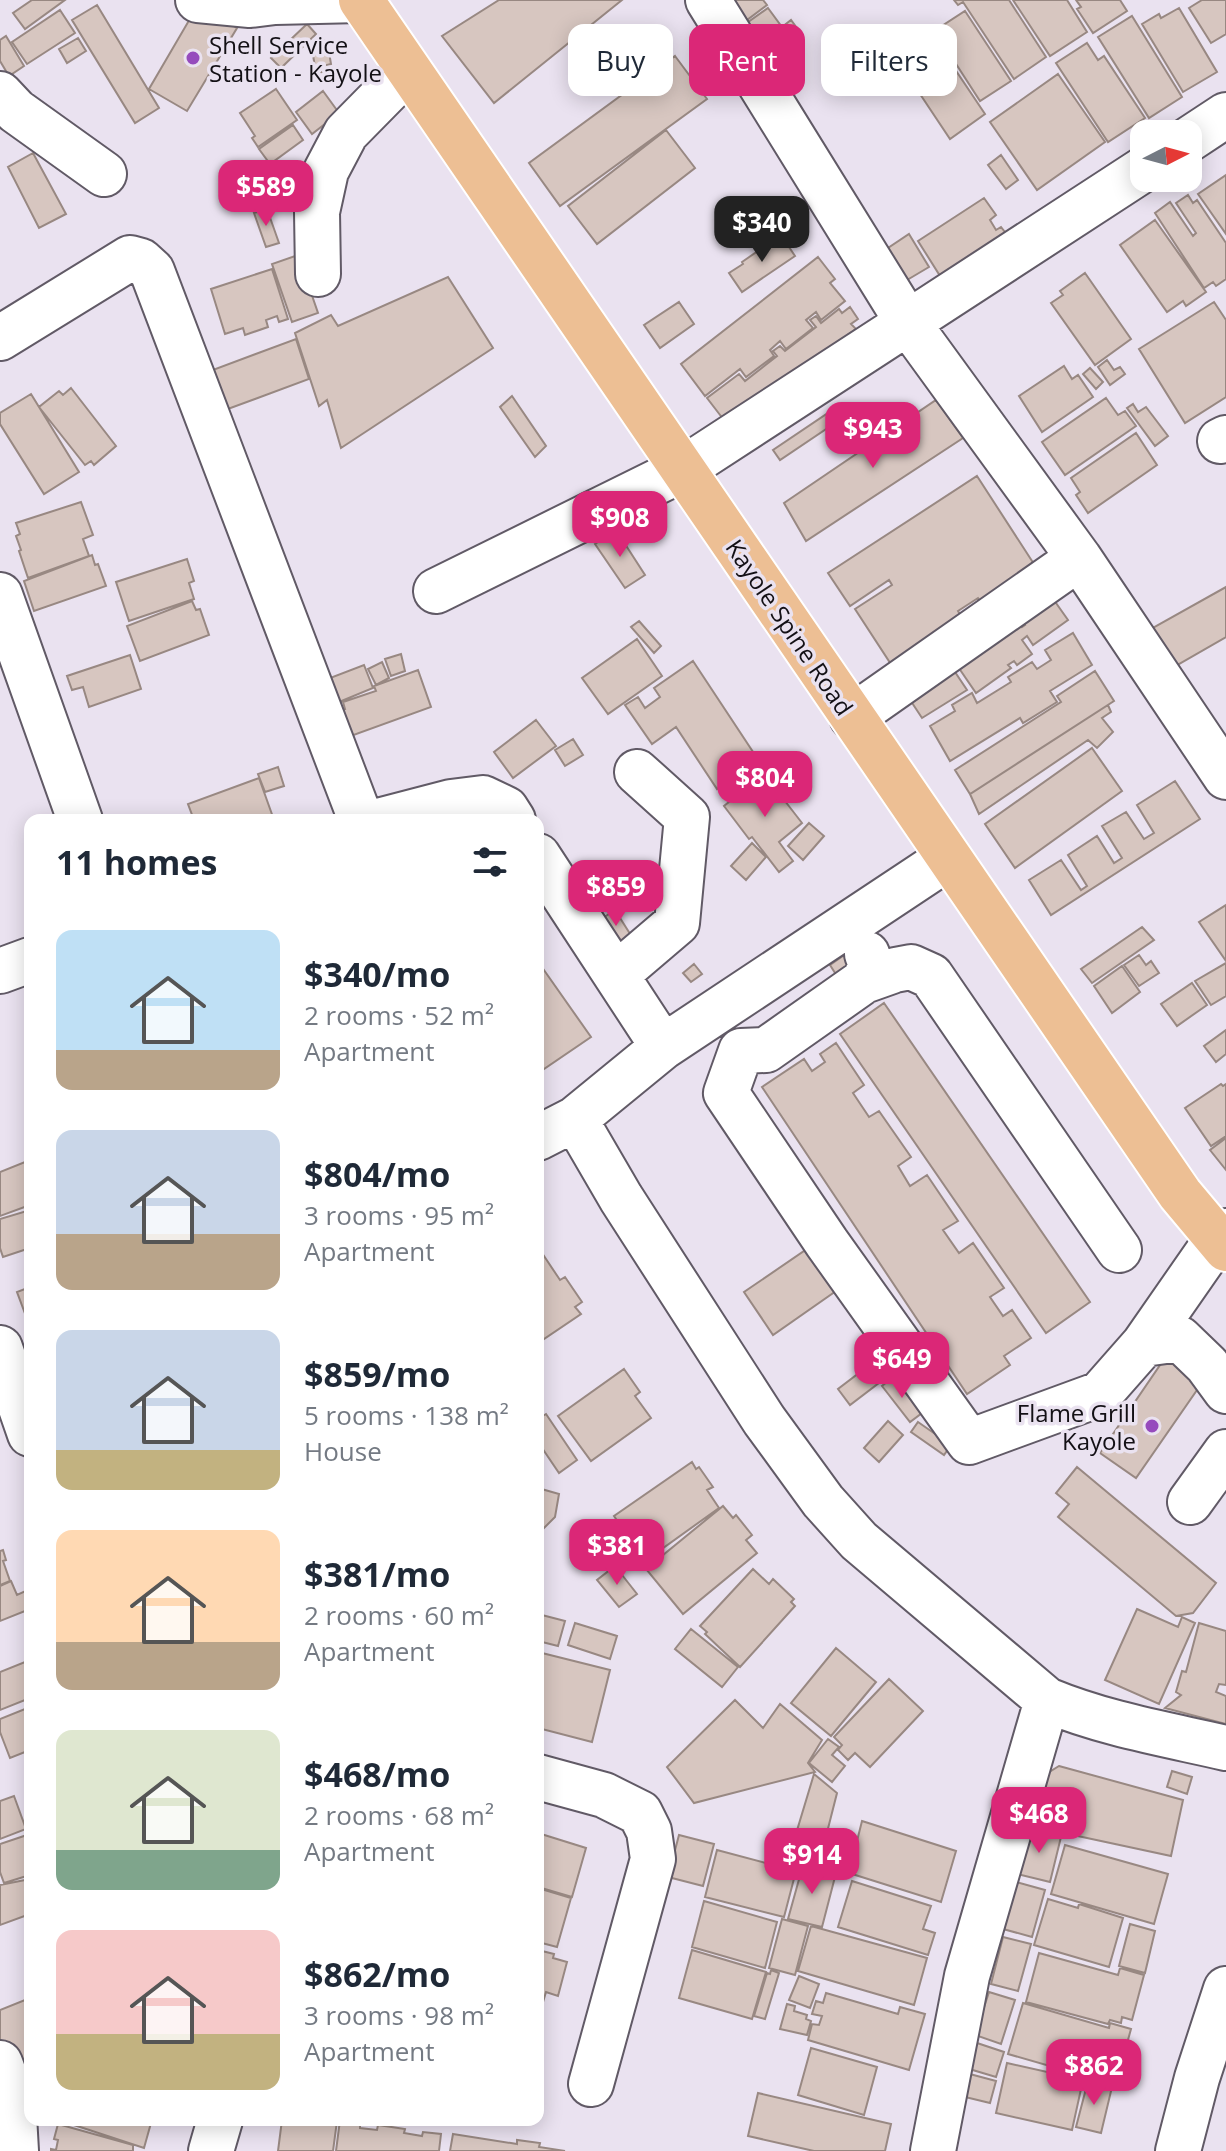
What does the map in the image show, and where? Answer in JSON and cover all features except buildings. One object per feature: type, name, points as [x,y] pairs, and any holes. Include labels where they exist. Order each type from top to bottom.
[{"type":"main road","name":"Kayole Spine Road","points":[[361,0],[1180,1194],[1223,1240]]},
{"type":"street","points":[[198,0],[250,5],[361,0]]},
{"type":"street","points":[[708,0],[908,323],[1079,558],[1226,777]]},
{"type":"street","points":[[318,274],[317,212],[326,171],[346,133],[408,70]]},
{"type":"street","points":[[0,94],[16,111],[104,174]]},
{"type":"street","points":[[1202,131],[1226,115]]},
{"type":"street","points":[[436,591],[683,469],[1130,178]]},
{"type":"street","points":[[0,338],[130,258],[141,261],[152,271],[359,814]]},
{"type":"street","points":[[852,717],[1079,558]]},
{"type":"street","points":[[0,595],[78,814]]},
{"type":"street","points":[[616,975],[677,923],[687,817],[637,772]]},
{"type":"street","points":[[405,814],[451,802],[483,798],[506,809],[509,814]]},
{"type":"street","points":[[948,858],[663,1047],[556,1129],[621,1198],[755,1407],[823,1501],[859,1541],[1047,1700],[1107,1721],[1226,1748]]},
{"type":"street","points":[[544,865],[663,1047]]},
{"type":"street","points":[[831,935],[866,950],[871,965],[864,981]]},
{"type":"street","points":[[0,971],[24,962]]},
{"type":"street","points":[[1119,1250],[931,976],[911,967],[864,981],[766,1050],[741,1051],[726,1093],[827,1243],[969,1442],[1100,1394],[1144,1344],[1223,1240]]},
{"type":"street","points":[[1144,1344],[1180,1339],[1207,1365],[1226,1391]]},
{"type":"street","points":[[0,1348],[24,1417]]},
{"type":"street","points":[[1190,1502],[1226,1452]]},
{"type":"street","points":[[933,2151],[967,1976],[1047,1700]]},
{"type":"street","points":[[544,1779],[604,1795],[640,1813],[649,1831],[653,1859],[591,2084]]},
{"type":"street","points":[[1178,2151],[1211,2081],[1226,1989]]},
{"type":"street","points":[[0,2063],[13,2098],[16,2151]]},
{"type":"street","points":[[211,2151],[218,2126]]},
{"type":"place","name":"Shell Service Station - Kayole","points":[[193,58]]},
{"type":"place","name":"Flame Grill Kayole","points":[[1152,1426]]}]
